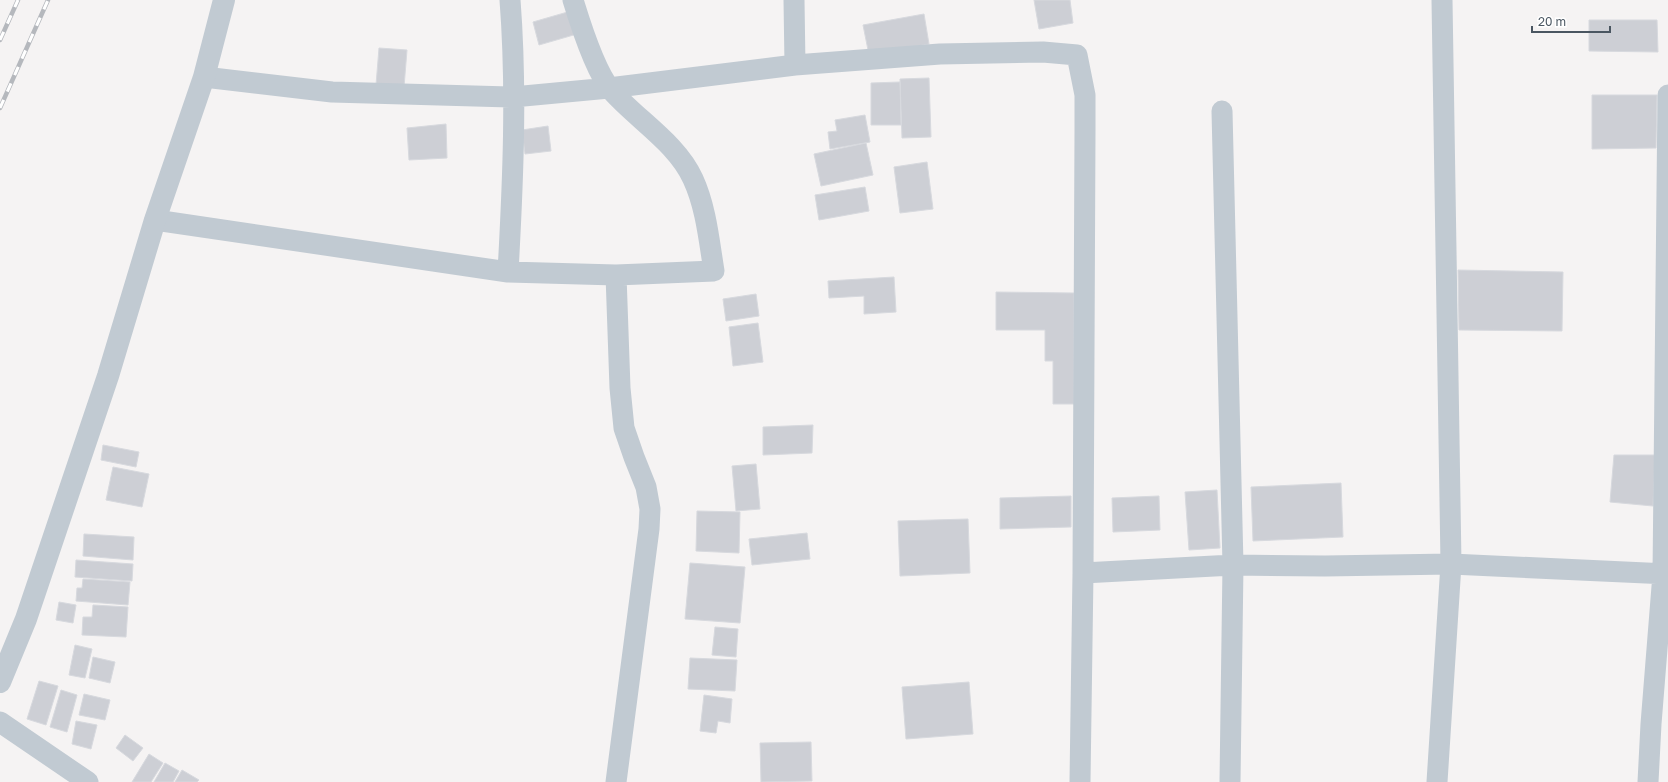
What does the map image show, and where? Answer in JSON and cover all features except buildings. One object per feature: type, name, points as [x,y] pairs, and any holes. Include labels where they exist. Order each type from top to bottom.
[{"type":"street","points":[[0,682],[26,620],[55,538],[108,376],[155,220],[204,77],[224,0]]},
{"type":"street","points":[[508,272],[513,185],[513,36],[510,0]]},
{"type":"street","points":[[155,220],[508,272],[616,275],[714,271],[704,213],[693,178],[676,153],[609,88],[595,62],[573,0]]},
{"type":"street","points":[[794,0],[795,64]]},
{"type":"street","points":[[1436,782],[1451,564],[1442,0]]},
{"type":"street","points":[[204,77],[332,92],[513,97],[609,88],[795,64],[940,54],[1043,52],[1077,55],[1085,95],[1086,131],[1080,782]]},
{"type":"street","points":[[1648,782],[1651,724],[1665,574],[1668,95]]},
{"type":"street","points":[[1222,111],[1233,565],[1230,782]]},
{"type":"street","points":[[616,275],[620,388],[624,428],[646,487],[650,509],[649,529],[616,782]]},
{"type":"street","points":[[1083,573],[1233,565],[1325,566],[1451,564],[1665,574]]},
{"type":"street","points":[[0,722],[88,782]]},
{"type":"railway","points":[[0,40],[18,0]]},
{"type":"railway","points":[[0,108],[48,0]]}]
